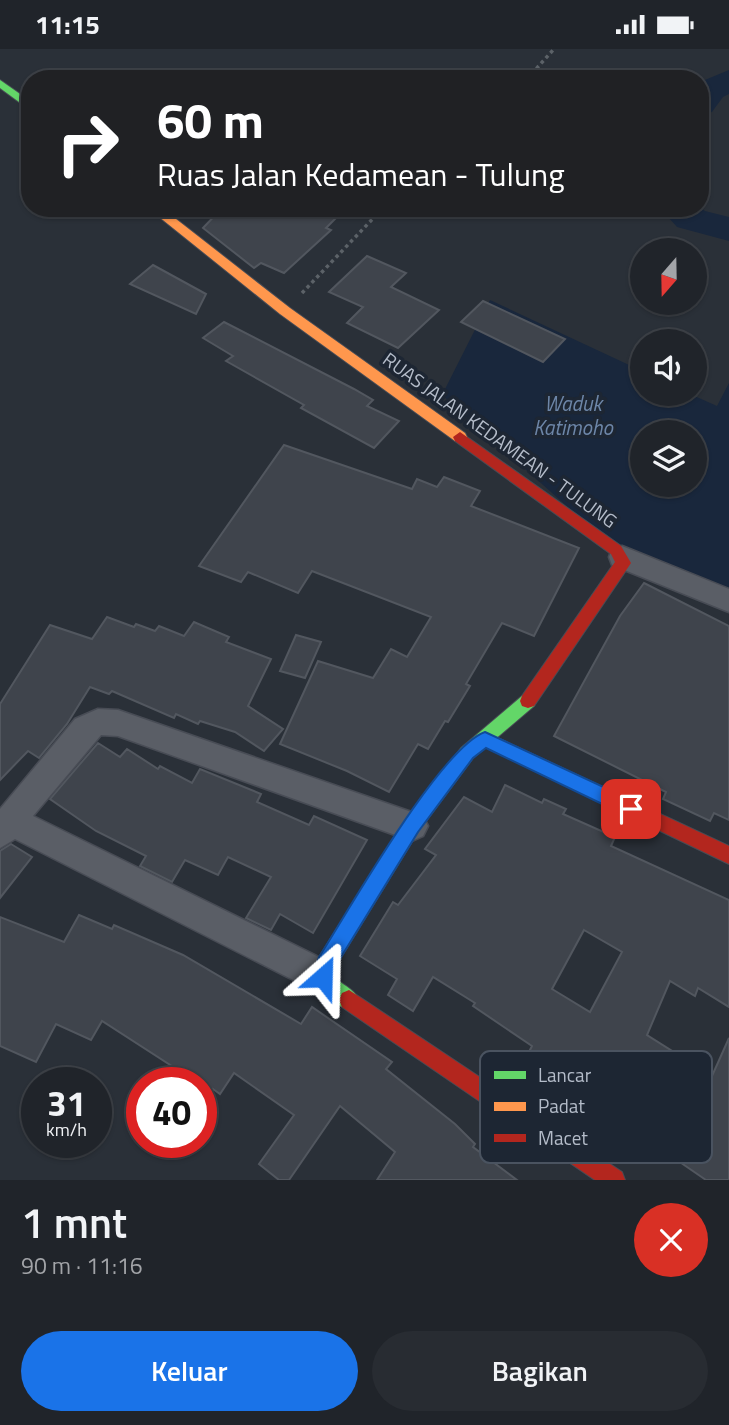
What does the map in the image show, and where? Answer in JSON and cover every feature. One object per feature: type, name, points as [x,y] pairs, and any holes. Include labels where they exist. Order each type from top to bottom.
[{"type":"main road","points":[[0,83],[21,100]]},
{"type":"main road","name":"RUAS JALAN KEDAMEAN - TULUNG","points":[[165,217],[285,311],[606,542],[622,557],[623,563],[528,701],[467,753],[412,826],[326,964],[323,977]]},
{"type":"main road","points":[[485,740],[729,855]]},
{"type":"main road","points":[[323,977],[331,988],[480,1089]]},
{"type":"main road","points":[[589,1163],[614,1180]]},
{"type":"street","points":[[622,557],[729,601]]},
{"type":"street","points":[[323,977],[6,827],[86,728],[105,721],[118,723],[412,826]]},
{"type":"path","points":[[535,70],[554,49]]},
{"type":"path","points":[[285,311],[374,217]]},
{"type":"water","name":"Waduk Katimoho","points":[[490,300],[630,365],[630,406],[707,406],[707,402],[717,406],[729,383],[729,601],[616,550],[442,395]]},
{"type":"building","points":[[213,217],[337,217],[326,228],[331,230],[284,273],[261,263],[254,268],[203,228]]},
{"type":"building","points":[[367,256],[406,273],[391,287],[439,310],[398,348],[347,323],[363,307],[329,292]]},
{"type":"building","points":[[153,265],[206,294],[196,314],[130,284]]},
{"type":"building","points":[[483,301],[565,339],[543,362],[461,322]]},
{"type":"building","points":[[224,322],[354,389],[373,400],[367,406],[399,421],[374,448],[301,408],[304,405],[226,361],[233,356],[203,338]]},
{"type":"building","points":[[284,445],[412,489],[417,479],[437,487],[444,477],[480,491],[471,506],[579,548],[534,636],[502,623],[466,684],[470,686],[448,722],[445,721],[428,749],[418,744],[389,792],[347,771],[280,744],[318,661],[373,678],[391,649],[407,657],[431,617],[312,571],[298,593],[248,572],[241,582],[199,566]]},
{"type":"building","points":[[644,583],[729,626],[729,820],[714,813],[710,821],[663,799],[666,792],[554,736],[620,616]]},
{"type":"building","points":[[107,617],[155,631],[159,626],[184,636],[194,622],[229,637],[226,642],[271,659],[248,706],[283,729],[264,751],[235,732],[200,721],[198,724],[176,714],[174,718],[112,691],[109,694],[90,687],[67,724],[39,758],[28,751],[0,780],[0,704],[50,625],[92,639]]},
{"type":"building","points":[[296,635],[321,642],[305,678],[280,671]]},
{"type":"building","points":[[98,743],[120,757],[127,749],[158,769],[160,766],[192,783],[200,769],[261,794],[257,802],[309,825],[314,816],[367,840],[313,933],[280,914],[271,930],[246,918],[271,877],[228,857],[218,875],[185,860],[172,882],[140,866],[146,856],[96,831],[50,799]]},
{"type":"building","points":[[505,785],[542,803],[544,799],[566,809],[563,814],[615,837],[611,846],[729,900],[729,1007],[698,988],[695,996],[670,981],[647,1035],[672,1051],[530,1051],[532,1046],[473,1006],[475,1003],[433,977],[413,1011],[388,995],[397,979],[360,956],[393,902],[398,905],[436,855],[425,849],[464,797],[492,812]],"holes":[[[584,930],[622,952],[590,1012],[552,989]]]},
{"type":"building","points":[[11,844],[32,857],[0,898],[0,851]]},
{"type":"building","points":[[79,915],[112,929],[114,925],[183,955],[301,1024],[312,1007],[392,1062],[386,1069],[455,1124],[475,1144],[473,1147],[480,1152],[480,1163],[494,1163],[517,1180],[377,1180],[395,1152],[340,1106],[289,1180],[279,1180],[259,1164],[294,1115],[234,1073],[220,1094],[217,1092],[217,1067],[173,1067],[102,1021],[91,1040],[56,1024],[36,1062],[0,1046],[0,917],[64,942]]},
{"type":"building","points":[[729,1038],[729,1180],[706,1180],[681,1163],[712,1163],[712,1076]]},
{"type":"waterway","points":[[709,92],[729,80]]},
{"type":"waterway","points":[[689,217],[729,229]]},
{"type":"traffic: fast","points":[[0,83],[21,100]]},
{"type":"traffic: fast","points":[[349,1000],[331,988],[323,977],[326,964],[412,826],[467,753],[528,701]]},
{"type":"traffic: slow","points":[[165,217],[285,311],[460,437]]},
{"type":"traffic: jam","points":[[460,437],[616,550],[623,563],[528,701]]},
{"type":"traffic: jam","points":[[485,739],[729,855]]},
{"type":"traffic: jam","points":[[349,1000],[480,1089]]},
{"type":"traffic: jam","points":[[589,1163],[614,1180]]},
{"type":"route","points":[[323,977],[326,964],[412,826],[467,753],[485,740],[631,809]]}]
